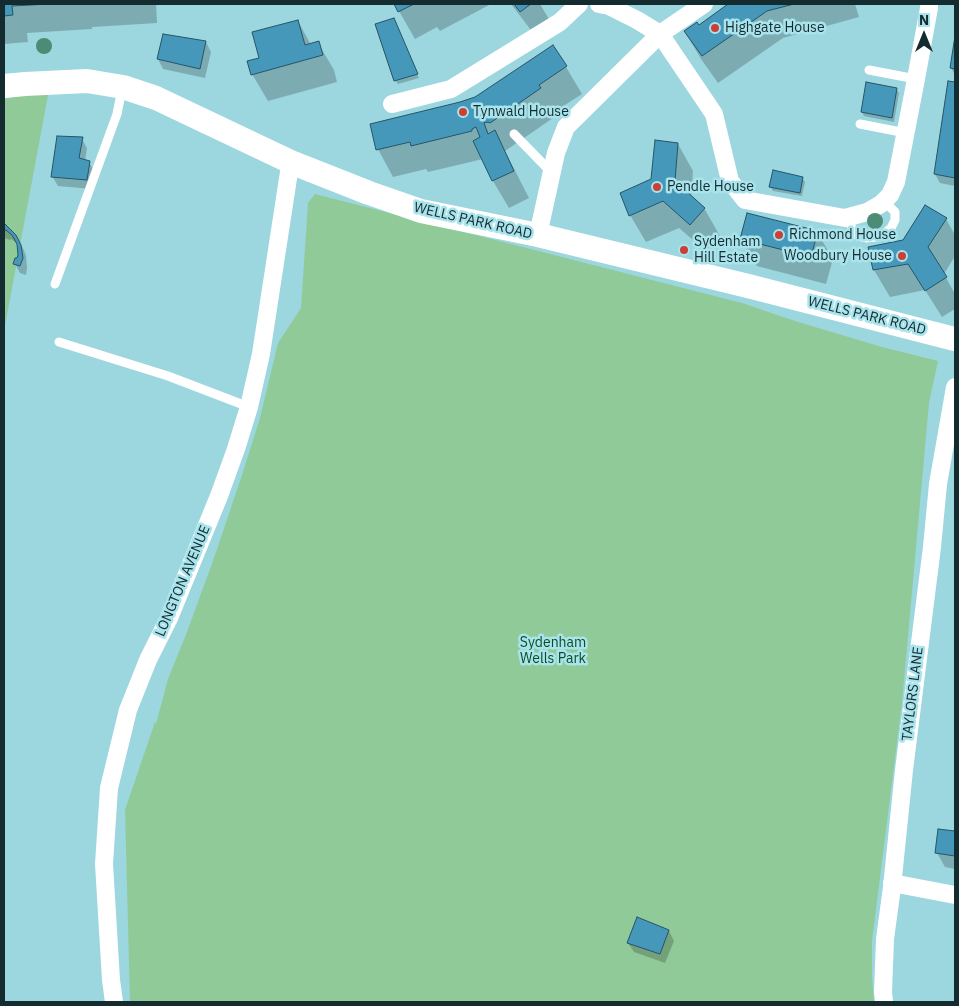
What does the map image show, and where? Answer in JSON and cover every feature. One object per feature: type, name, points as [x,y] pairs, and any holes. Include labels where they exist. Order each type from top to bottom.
[{"type":"street","points":[[392,104],[451,89],[560,22],[579,4]]},
{"type":"street","points":[[599,4],[609,6],[638,20],[660,34],[714,114],[730,181],[745,200],[848,217],[867,212],[881,204],[890,195],[896,182],[929,4]]},
{"type":"street","points":[[538,235],[556,153],[566,127],[660,34],[704,4]]},
{"type":"street","name":"WELLS PARK ROAD","points":[[4,86],[87,81],[123,87],[156,98],[293,162],[369,193],[421,211],[538,235],[955,339]]},
{"type":"street","name":"LONGTON AVENUE","points":[[114,1002],[110,980],[104,864],[110,788],[128,710],[148,660],[169,618],[219,496],[249,407],[261,354],[289,172],[293,162]]},
{"type":"street","name":"TAYLORS LANE","points":[[884,1002],[883,966],[885,939],[905,760],[932,547],[938,484],[955,387]]},
{"type":"street","points":[[892,883],[955,894]]},
{"type":"lane","points":[[869,70],[916,79]]},
{"type":"lane","points":[[55,284],[117,114],[123,87]]},
{"type":"lane","points":[[860,124],[906,133]]},
{"type":"lane","points":[[514,134],[552,172]]},
{"type":"lane","points":[[848,217],[853,231],[858,236],[866,238],[884,234],[891,228],[895,220],[895,212],[884,201]]},
{"type":"lane","points":[[59,342],[168,376],[249,407]]},
{"type":"green space","points":[[49,90],[4,331],[4,99]]},
{"type":"green space","name":"Sydenham Wells Park","points":[[315,194],[742,303],[882,347],[938,361],[929,403],[902,703],[872,941],[874,1002],[130,1002],[125,810],[155,722],[156,724],[168,679],[214,558],[242,475],[260,418],[278,343],[301,308],[308,203]]},
{"type":"building","points":[[4,4],[48,4],[12,6],[13,15],[4,16]]},
{"type":"building","points":[[394,4],[414,4],[398,12]]},
{"type":"building","points":[[514,4],[531,4],[520,12]]},
{"type":"building","name":"Highgate House","points":[[728,4],[794,4],[767,11],[702,56],[684,31],[697,22],[699,25]]},
{"type":"building","points":[[394,18],[418,74],[394,81],[375,24]]},
{"type":"building","points":[[298,20],[305,45],[319,41],[323,55],[251,75],[247,61],[259,58],[252,32]]},
{"type":"building","points":[[163,34],[206,41],[200,69],[157,59]]},
{"type":"building","points":[[955,36],[955,69],[950,68]]},
{"type":"building","name":"Tynwald House","points":[[553,45],[567,66],[539,85],[541,88],[490,123],[484,123],[488,134],[495,130],[514,171],[492,181],[473,141],[480,137],[476,127],[472,131],[411,146],[410,142],[376,150],[370,124],[475,97]]},
{"type":"building","points":[[948,81],[955,82],[955,178],[934,174]]},
{"type":"building","points":[[866,82],[897,88],[892,118],[861,112]]},
{"type":"building","points":[[57,136],[83,137],[79,158],[90,161],[87,180],[51,177]]},
{"type":"building","name":"Pendle House","points":[[655,140],[678,143],[675,181],[705,208],[690,225],[663,201],[629,216],[620,193],[651,179]]},
{"type":"building","points":[[773,170],[803,177],[800,193],[769,187]]},
{"type":"building","name":"Woodbury House","points":[[925,205],[947,218],[928,247],[947,277],[925,291],[908,264],[873,270],[868,247],[903,240]]},
{"type":"building","name":"Richmond House","points":[[747,213],[818,231],[811,257],[740,239]]},
{"type":"building","points":[[4,223],[16,235],[21,245],[23,258],[20,266],[13,264],[18,255],[17,244],[12,235],[6,230],[4,231]]},
{"type":"building","points":[[938,829],[955,831],[955,856],[935,853]]},
{"type":"building","points":[[637,917],[669,930],[660,954],[627,943]]},
{"type":"place","name":"Highgate House","points":[[715,28]]},
{"type":"place","name":"Tynwald House","points":[[463,112]]},
{"type":"place","name":"Pendle House","points":[[657,187]]},
{"type":"place","name":"Richmond House","points":[[779,235]]},
{"type":"place","name":"Sydenham Hill Estate","points":[[684,250]]},
{"type":"place","name":"Woodbury House","points":[[902,256]]}]
